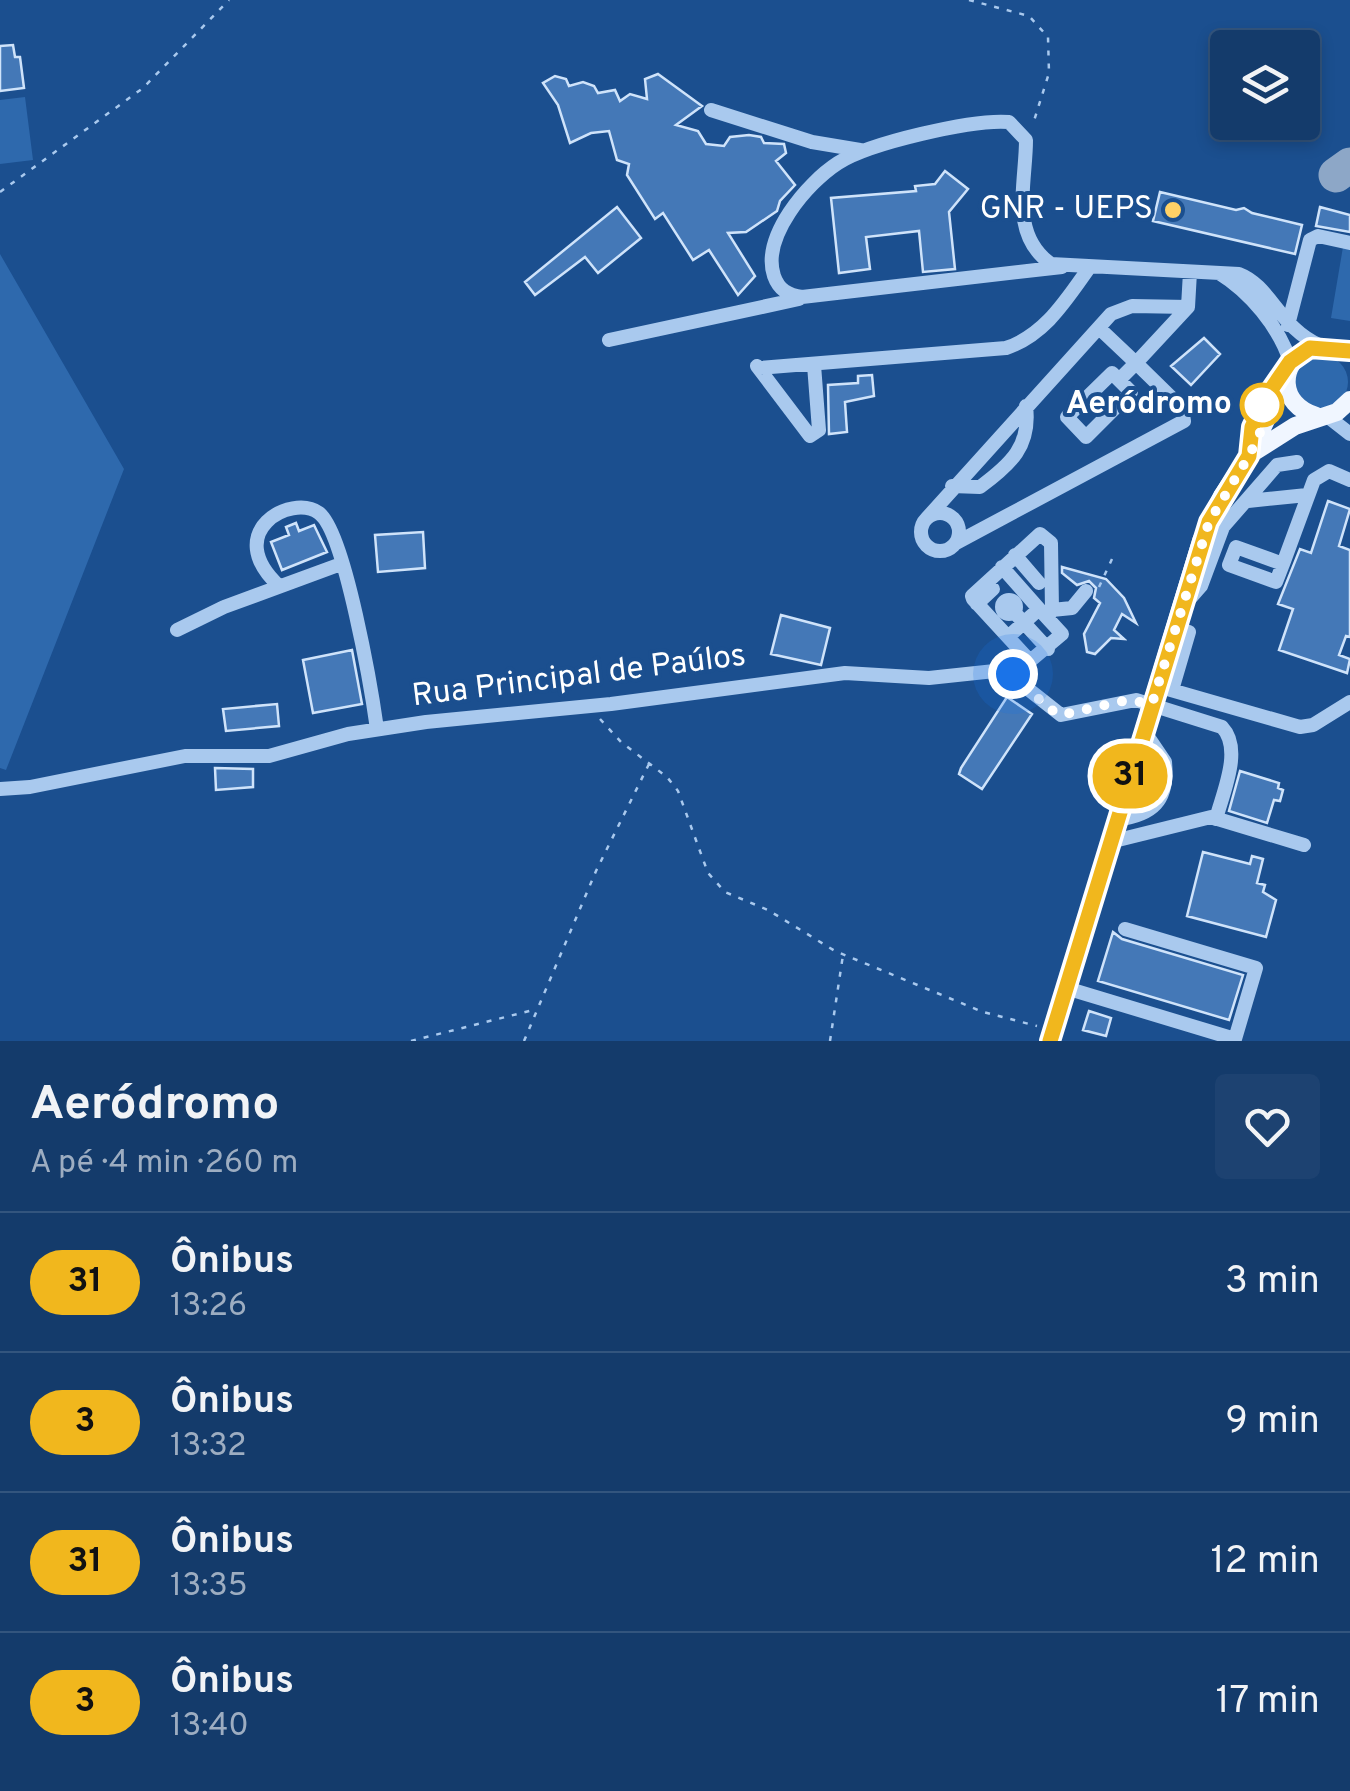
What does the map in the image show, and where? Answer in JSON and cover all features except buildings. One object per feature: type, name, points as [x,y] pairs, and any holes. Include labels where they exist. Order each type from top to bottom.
[{"type":"main road","points":[[1052,1037],[1209,522],[1249,456],[1300,352],[1340,352]]},
{"type":"main road","points":[[1288,370],[1297,408],[1321,416]]},
{"type":"main road","points":[[1249,456],[1321,416],[1349,406]]},
{"type":"street","points":[[711,110],[824,145],[862,150],[986,123],[1014,124],[1027,145],[1022,195],[1024,225],[1043,258],[1062,267]]},
{"type":"street","points":[[818,296],[790,295],[780,287],[772,265],[772,243],[782,224],[820,178],[862,150]]},
{"type":"street","points":[[1288,325],[1310,240],[1318,236],[1350,243]]},
{"type":"street","points":[[609,340],[818,296],[1062,267],[1218,273],[1250,279],[1288,325],[1340,352]]},
{"type":"street","points":[[814,365],[819,430],[814,436],[803,430],[756,365],[970,354],[1016,344],[1053,316],[1090,268]]},
{"type":"street","points":[[1119,380],[1188,307],[1190,272]]},
{"type":"street","points":[[1218,273],[1245,294],[1278,334],[1288,370]]},
{"type":"street","points":[[1100,328],[1182,408],[1185,416],[1181,425],[940,552],[928,547],[921,536],[927,518],[952,486],[1111,314],[1124,307],[1188,307]]},
{"type":"street","points":[[1112,373],[1119,380],[1131,392],[1086,437],[1067,418],[1112,373]]},
{"type":"street","points":[[952,486],[980,487],[1022,445],[1029,428],[1026,406]]},
{"type":"street","points":[[1321,416],[1350,434]]},
{"type":"street","points":[[1177,619],[1207,572],[1224,527],[1254,501],[1278,464],[1297,462],[1350,480]]},
{"type":"street","points":[[1207,572],[1229,565],[1276,582],[1307,495],[1318,475],[1335,472]]},
{"type":"street","points":[[1254,501],[1307,495]]},
{"type":"street","points":[[279,586],[260,565],[256,543],[260,527],[282,514],[307,509],[318,512],[329,526],[366,651],[377,729]]},
{"type":"street","points":[[927,518],[938,512],[950,515],[960,531],[956,543]]},
{"type":"street","points":[[1224,527],[1236,547],[1283,564]]},
{"type":"street","points":[[973,601],[1024,660],[1004,596],[1014,555],[1036,536],[1050,538],[1046,612]]},
{"type":"street","points":[[1229,565],[1236,547]]},
{"type":"street","points":[[1014,555],[1039,583]]},
{"type":"street","points":[[177,630],[341,564]]},
{"type":"street","points":[[973,601],[1004,596],[1046,612],[1072,608],[1086,591]]},
{"type":"street","points":[[1004,596],[1040,641]]},
{"type":"street","points":[[1004,596],[1020,650]]},
{"type":"street","points":[[973,601],[1004,596],[1046,612],[1062,634],[1020,650]]},
{"type":"street","name":"Rua Principal de Paúlos","points":[[0,790],[184,756],[270,756],[377,729],[835,674],[929,678],[999,670],[1013,674],[1048,708],[1061,715],[1160,693]]},
{"type":"street","points":[[1160,693],[1300,728],[1314,725],[1350,702]]},
{"type":"street","points":[[1160,693],[1216,723],[1229,735],[1232,751],[1216,818]]},
{"type":"street","points":[[1117,820],[1144,815],[1159,800],[1166,762],[1144,731]]},
{"type":"street","points":[[1110,842],[1216,818],[1304,845]]},
{"type":"street","points":[[1066,988],[1235,1039],[1256,968],[1125,929]]},
{"type":"path","points":[[2,192],[143,88],[230,0]]},
{"type":"path","points":[[968,0],[1029,16],[1048,37],[1048,73],[1027,145]]},
{"type":"path","points":[[589,706],[622,742],[650,762],[678,791],[708,873],[725,892],[768,910],[843,954],[1052,1037]]},
{"type":"path","points":[[524,1041],[596,871],[650,762]]},
{"type":"path","points":[[830,1041],[843,954]]},
{"type":"path","points":[[411,1041],[538,1009]]},
{"type":"shaded area","points":[[25,97],[33,160],[0,164],[0,100]]},
{"type":"shaded area","points":[[1343,247],[1350,248],[1350,321],[1331,318]]},
{"type":"shaded area","points":[[0,254],[124,469],[6,770],[0,768]]},
{"type":"shaded area","points":[[1321,355],[1340,363],[1348,382],[1340,401],[1321,409],[1302,401],[1294,382],[1302,363]]},
{"type":"taxiway","points":[[1336,175],[1350,165]]},
{"type":"bus line","name":"31","points":[[1050,1041],[1209,522],[1249,456],[1250,434],[1257,415],[1290,362],[1310,348],[1350,351]]},
{"type":"place","name":"GNR - UEPS","points":[[1173,210]]},
{"type":"place","name":"Aeródromo","points":[[1262,405]]},
{"type":"route","points":[[1013,674],[1048,708],[1061,715],[1128,700],[1152,704],[1209,522],[1249,456],[1273,405],[1262,405]]}]
